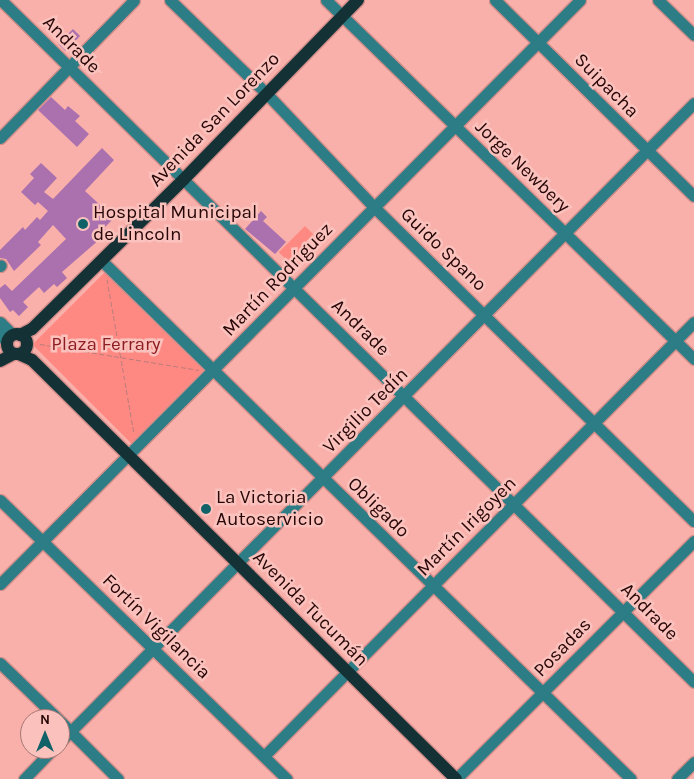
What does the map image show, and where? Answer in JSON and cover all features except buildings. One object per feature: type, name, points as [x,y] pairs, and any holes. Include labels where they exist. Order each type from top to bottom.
[{"type":"main road","name":"Avenida San Lorenzo","points":[[0,360],[15,343],[32,329],[183,180],[358,0]]},
{"type":"main road","name":"Avenida Tucumán","points":[[15,343],[128,457],[456,779]]},
{"type":"street","name":"Andrade","points":[[1,0],[624,611],[694,682]]},
{"type":"street","points":[[0,138],[134,0]]},
{"type":"street","name":"Guido Spano","points":[[170,0],[266,94],[374,207],[694,521]]},
{"type":"street","name":"Jorge Newbery","points":[[326,0],[694,359]]},
{"type":"street","name":"Suipacha","points":[[495,0],[694,196]]},
{"type":"street","name":"Martín Rodríguez","points":[[0,584],[214,370],[292,287],[580,0]]},
{"type":"street","points":[[658,0],[694,35]]},
{"type":"street","name":"Virgilio Tedín","points":[[71,731],[406,397],[484,314],[694,103]]},
{"type":"street","name":"Obligado","points":[[102,261],[322,479],[631,779]]},
{"type":"street","points":[[0,322],[15,343]]},
{"type":"street","name":"Martín Irigoyen","points":[[264,756],[694,322]]},
{"type":"street","name":"Fortín Vigilancia","points":[[0,500],[287,779]]},
{"type":"street","name":"Posadas","points":[[456,779],[694,541]]},
{"type":"street","points":[[0,663],[48,709]]},
{"type":"street","points":[[71,731],[118,779]]},
{"type":"street","points":[[24,779],[43,759]]},
{"type":"street","points":[[677,779],[694,762]]},
{"type":"path","points":[[107,278],[134,433]]},
{"type":"path","points":[[40,344],[199,370]]},
{"type":"green space","points":[[305,226],[321,242],[295,268],[279,252]]},
{"type":"green space","name":"Plaza Ferrary","points":[[106,271],[206,371],[132,444],[32,345]]},
{"type":"place","name":"Hospital Municipal de Lincoln","points":[[83,224]]},
{"type":"place","name":"La Victoria Autoservicio","points":[[206,509]]}]
